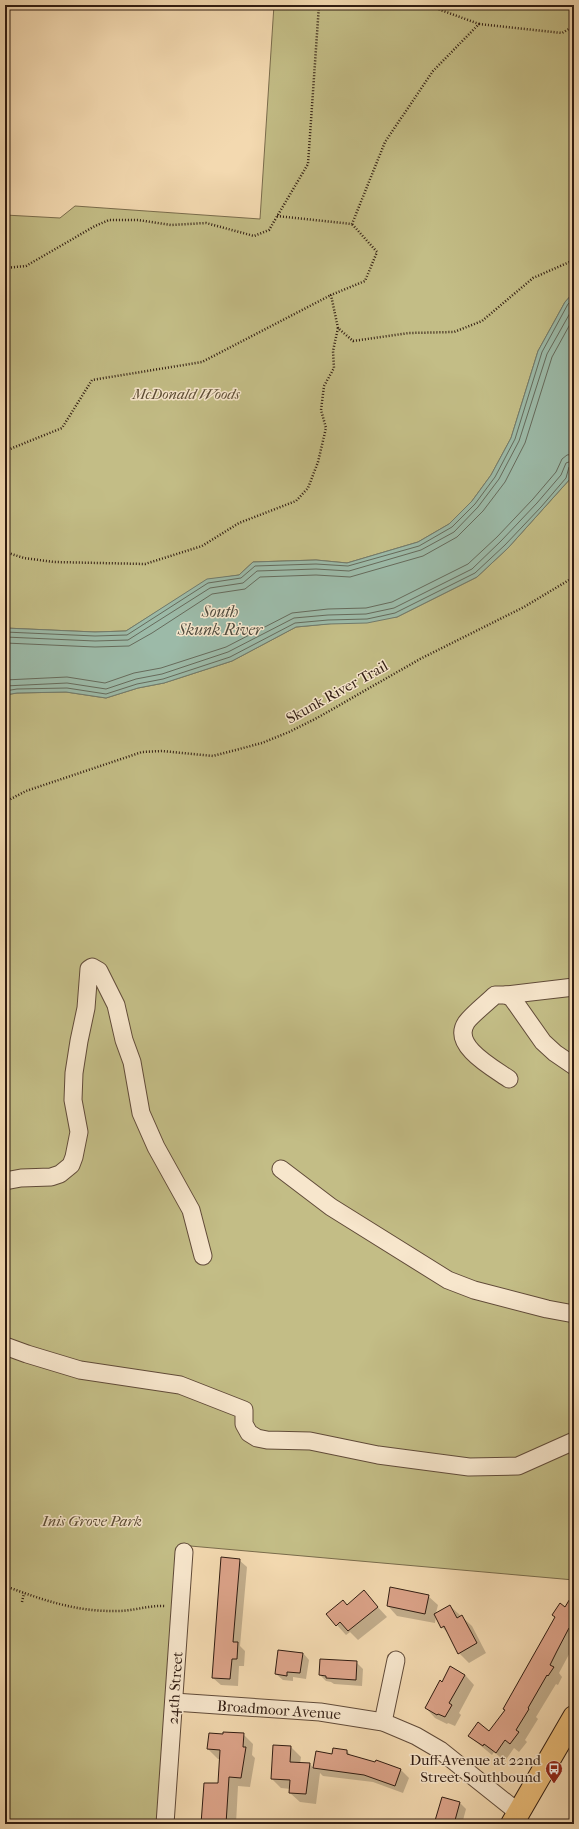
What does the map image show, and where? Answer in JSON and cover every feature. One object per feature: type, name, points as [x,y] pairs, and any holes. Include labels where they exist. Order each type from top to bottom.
[{"type":"main road","points":[[516,1820],[574,1716]]},
{"type":"street","points":[[5,1181],[60,1174],[71,1165],[79,1132],[73,1100],[74,1073],[86,1008],[89,969],[92,967],[99,971],[116,1005],[124,1040],[132,1062],[141,1113],[156,1147],[191,1210],[202,1256]]},
{"type":"street","points":[[509,1079],[476,1056],[470,1050],[464,1038],[463,1031],[466,1023],[495,995],[574,987]]},
{"type":"street","points":[[506,995],[512,998],[543,1042],[555,1053],[574,1066]]},
{"type":"street","points":[[280,1169],[331,1208],[448,1280],[474,1290],[547,1309],[574,1314]]},
{"type":"street","points":[[5,1346],[80,1370],[180,1385],[244,1410],[244,1424],[249,1433],[257,1438],[267,1440],[310,1441],[400,1458],[468,1467],[518,1466],[574,1441]]},
{"type":"street","name":"24th Street","points":[[165,1824],[184,1552]]},
{"type":"street","points":[[383,1722],[396,1660]]},
{"type":"street","name":"Broadmoor Avenue","points":[[174,1702],[320,1712],[347,1715],[383,1722],[416,1736],[440,1750],[516,1820]]},
{"type":"path","points":[[5,268],[26,266],[94,226],[109,220],[138,220],[171,225],[206,223],[254,236],[269,230],[308,164],[319,5]]},
{"type":"path","points":[[427,5],[479,24],[562,33],[574,26]]},
{"type":"path","points":[[352,224],[385,142],[433,72],[479,24]]},
{"type":"path","points":[[5,450],[62,428],[92,380],[202,362],[331,295],[365,281],[377,252],[352,224],[277,216]]},
{"type":"path","points":[[338,328],[354,341],[408,333],[454,332],[482,321],[533,278],[574,260]]},
{"type":"path","points":[[5,552],[24,558],[54,562],[145,564],[202,546],[239,523],[296,501],[308,488],[318,462],[326,428],[321,410],[324,386],[334,368],[333,351],[338,328],[331,295]]},
{"type":"path","name":"Skunk River Trail","points":[[5,802],[26,791],[142,752],[162,751],[213,756],[262,743],[318,718],[420,659],[524,606],[574,577]]},
{"type":"path","points":[[5,1586],[70,1608],[97,1611],[133,1611],[156,1606],[171,1607]]},
{"type":"path","points":[[22,1602],[24,1593]]},
{"type":"green space","name":"McDonald Woods","points":[[274,5],[574,5],[574,292],[565,302],[538,351],[511,438],[491,475],[472,501],[449,524],[418,542],[347,563],[316,560],[253,562],[239,575],[207,580],[126,631],[95,632],[5,628],[5,215],[60,218],[75,206],[260,219]]},
{"type":"green space","name":"Inis Grove Park","points":[[574,462],[574,1580],[179,1545],[157,1824],[5,1824],[5,695],[17,693],[66,692],[106,698],[138,688],[164,683],[232,661],[296,627],[397,617],[477,577],[508,548],[570,479]]},
{"type":"water","name":"South Skunk River","points":[[574,292],[574,462],[570,479],[508,548],[477,577],[397,617],[367,623],[296,627],[232,661],[164,683],[138,688],[106,698],[66,692],[17,693],[5,695],[5,628],[95,632],[126,631],[207,579],[239,575],[253,562],[316,560],[347,563],[418,542],[449,524],[472,501],[491,475],[511,438],[538,351],[565,302]]},
{"type":"building","points":[[221,1557],[240,1559],[233,1642],[238,1642],[237,1659],[232,1659],[230,1679],[212,1678]]},
{"type":"building","points":[[390,1587],[429,1595],[425,1614],[387,1606]]},
{"type":"building","points":[[364,1590],[378,1607],[348,1631],[340,1622],[336,1626],[326,1614],[343,1600],[347,1605]]},
{"type":"building","points":[[574,1592],[574,1631],[569,1628],[550,1665],[554,1667],[548,1676],[547,1675],[516,1730],[519,1732],[510,1744],[505,1740],[496,1753],[484,1744],[483,1746],[468,1736],[478,1722],[489,1731],[505,1710],[503,1709],[555,1617],[552,1615],[560,1603],[565,1607]]},
{"type":"building","points":[[450,1605],[457,1618],[462,1615],[477,1643],[458,1654],[444,1626],[441,1628],[434,1614]]},
{"type":"building","points":[[278,1650],[303,1653],[300,1673],[287,1672],[287,1676],[275,1674]]},
{"type":"building","points":[[320,1659],[357,1661],[356,1680],[326,1678],[326,1676],[319,1675]]},
{"type":"building","points":[[450,1666],[465,1675],[449,1703],[452,1705],[445,1717],[438,1714],[437,1715],[425,1708],[440,1680],[442,1682]]},
{"type":"building","points":[[223,1732],[244,1733],[243,1747],[246,1747],[241,1778],[229,1777],[226,1824],[201,1824],[204,1783],[218,1783],[220,1750],[207,1749],[209,1733],[223,1734]]},
{"type":"building","points":[[273,1745],[291,1746],[290,1762],[310,1763],[306,1794],[289,1793],[290,1780],[271,1779]]},
{"type":"building","points":[[333,1748],[347,1750],[347,1754],[375,1762],[376,1760],[401,1769],[395,1786],[364,1775],[313,1768],[316,1751],[332,1754]]},
{"type":"building","points":[[442,1797],[460,1802],[454,1824],[434,1824]]},
{"type":"place","name":"Duff Avenue at 22nd Street Southbound","points":[[554,1784]]}]
